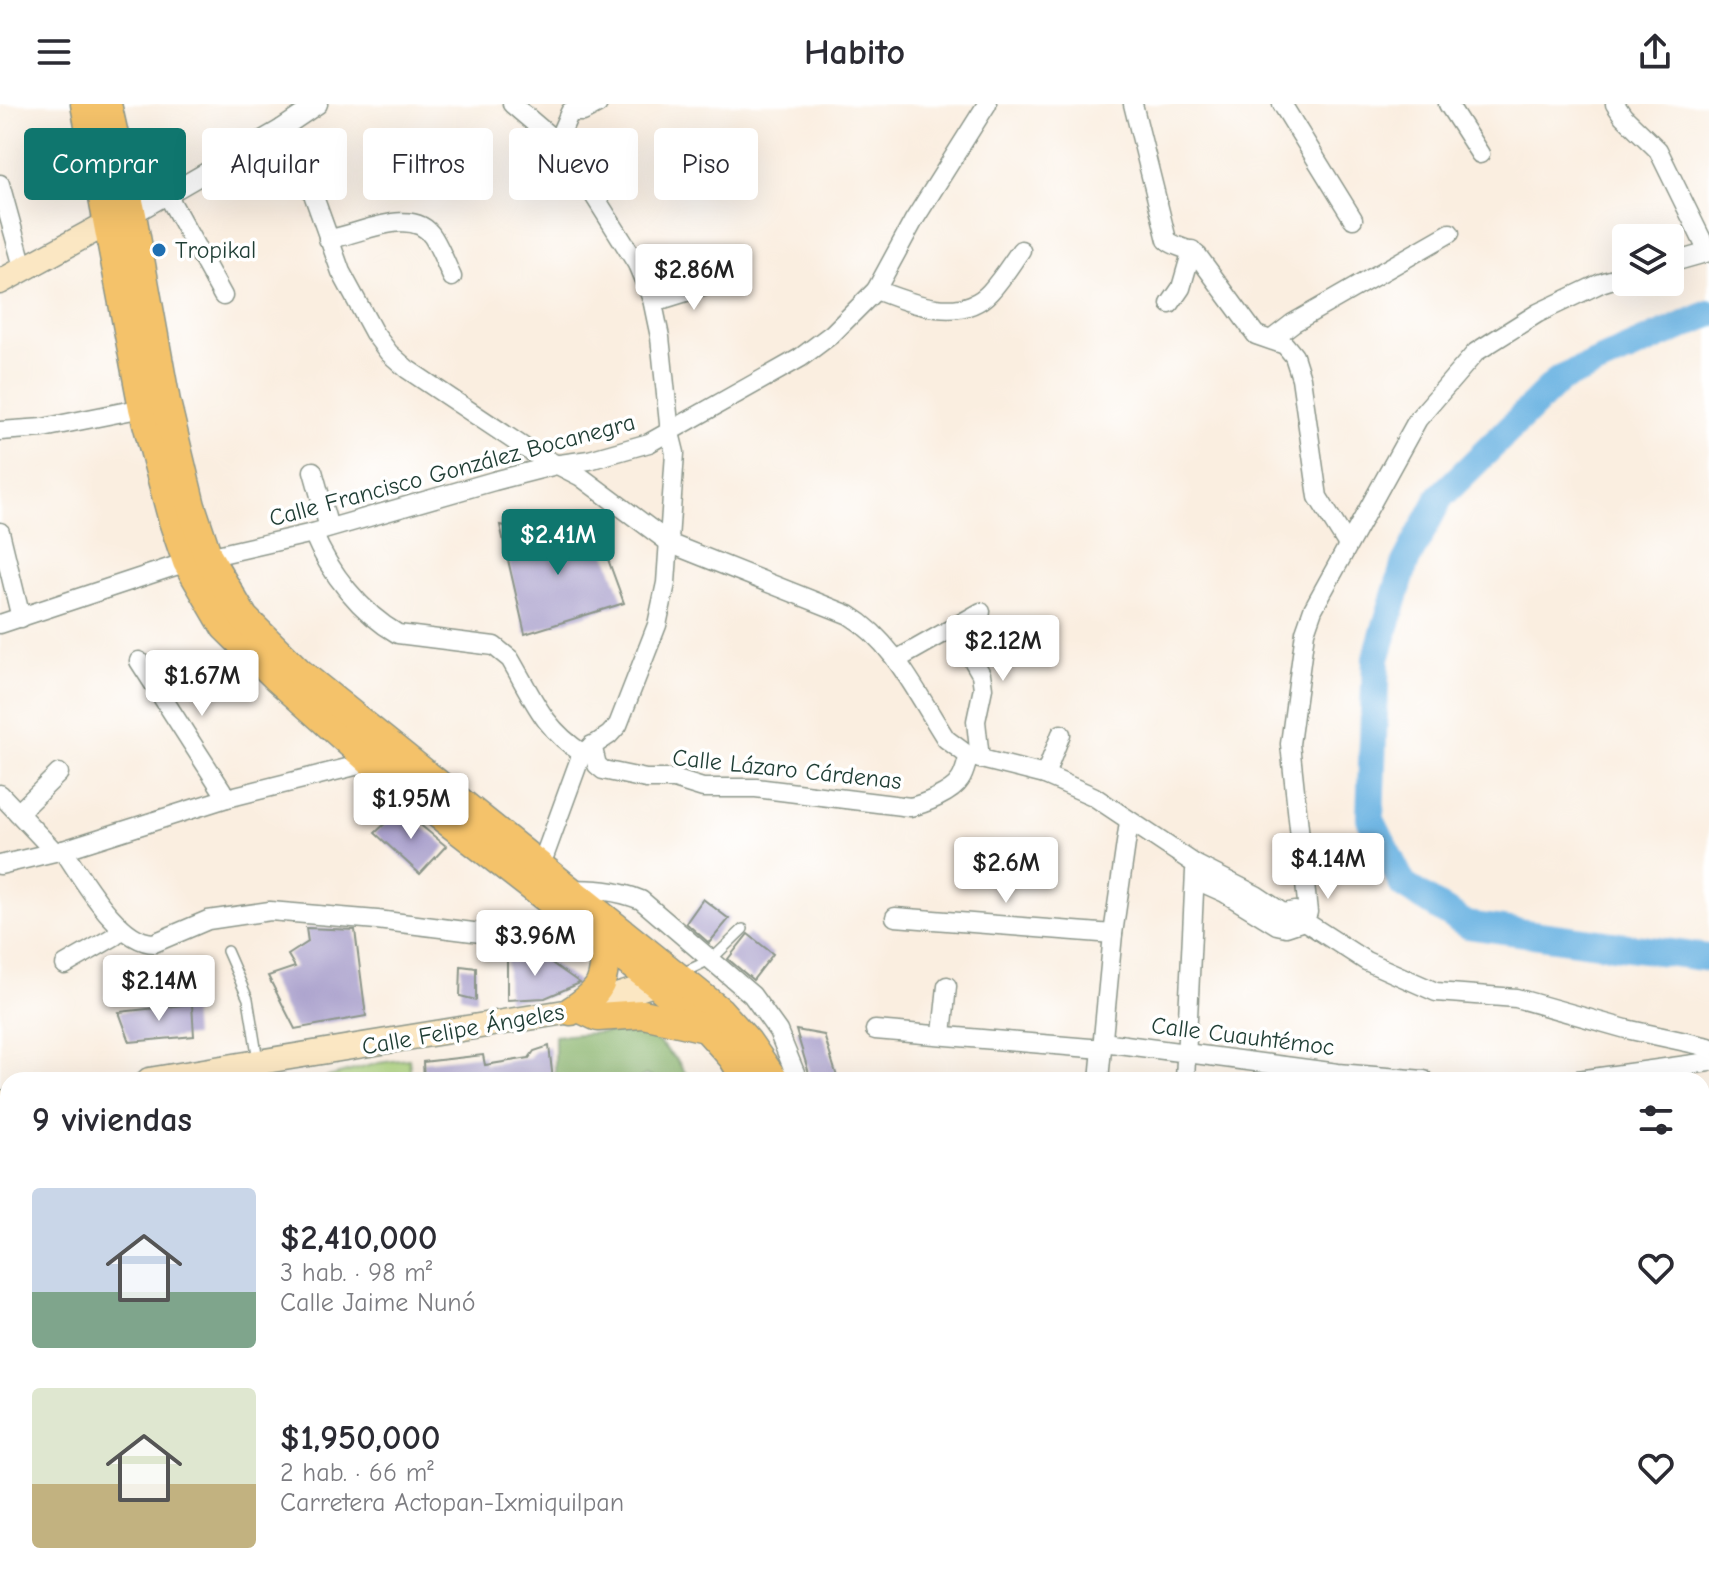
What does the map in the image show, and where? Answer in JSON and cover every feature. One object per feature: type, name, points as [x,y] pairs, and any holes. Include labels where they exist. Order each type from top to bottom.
[{"type":"main road","points":[[85,104],[166,402],[191,506],[198,560],[225,627],[371,762],[569,902],[667,980],[741,1072]]},
{"type":"main road","points":[[107,104],[143,408],[173,521],[198,560],[244,618],[300,673],[540,868],[605,945],[720,1011],[747,1041],[768,1072]]},
{"type":"main road","points":[[0,282],[23,267],[119,220]]},
{"type":"main road","points":[[576,1010],[594,996],[604,977],[605,945]]},
{"type":"main road","name":"Calle Felipe Ángeles","points":[[201,1072],[576,1010],[667,980]]},
{"type":"main road","points":[[576,1010],[598,1017],[643,1014],[707,1029]]},
{"type":"street","points":[[512,104],[540,128]]},
{"type":"street","points":[[563,128],[570,112],[583,112],[598,104]]},
{"type":"street","name":"Calle Francisco González Bocanegra","points":[[0,624],[198,560],[321,531],[560,464],[589,460],[670,433],[800,358],[832,334],[876,290],[914,220],[987,104]]},
{"type":"street","points":[[1133,104],[1164,232],[1173,245],[1192,250],[1256,335],[1285,345],[1294,356],[1301,378],[1318,497],[1348,545]]},
{"type":"street","points":[[1282,104],[1353,219]]},
{"type":"street","points":[[1448,104],[1480,154]]},
{"type":"street","points":[[1615,104],[1658,150],[1708,252],[1684,259]]},
{"type":"street","points":[[282,128],[310,106]]},
{"type":"street","points":[[0,184],[23,267]]},
{"type":"street","points":[[119,220],[160,200]]},
{"type":"street","points":[[170,200],[223,296]]},
{"type":"street","points":[[315,200],[348,285],[374,333],[389,353],[407,369],[528,450],[581,477],[671,544],[849,615],[866,625],[896,660],[946,739],[974,757],[1045,775],[1093,796],[1195,872],[1256,895],[1283,913],[1300,916],[1366,961],[1436,992],[1516,998],[1626,1029],[1709,1047]]},
{"type":"street","points":[[540,868],[587,749],[618,725],[657,625],[671,544],[675,453],[652,299],[637,264],[597,200]]},
{"type":"street","points":[[328,239],[402,222],[423,227],[432,235],[452,277]]},
{"type":"street","points":[[1272,339],[1293,323],[1450,233]]},
{"type":"street","points":[[876,290],[911,304],[943,309],[964,307],[988,294],[1021,250]]},
{"type":"street","points":[[1170,304],[1181,288],[1192,250]]},
{"type":"street","points":[[1300,916],[1308,912],[1290,744],[1305,632],[1313,609],[1418,419],[1476,352],[1538,313],[1612,279]]},
{"type":"street","points":[[652,299],[664,299],[709,285],[734,284]]},
{"type":"street","points":[[0,431],[43,428],[143,408]]},
{"type":"street","points":[[313,471],[321,531],[332,569],[370,614],[398,634],[494,646],[502,650],[550,728],[561,740],[587,749]]},
{"type":"street","points":[[0,532],[21,618]]},
{"type":"street","points":[[896,660],[981,612]]},
{"type":"street","points":[[954,627],[981,674],[983,688],[976,721],[974,757]]},
{"type":"street","points":[[139,661],[227,798]]},
{"type":"street","points":[[1045,775],[1061,734]]},
{"type":"street","name":"Calle Lázaro Cárdenas","points":[[587,749],[603,770],[646,779],[674,779],[703,788],[756,788],[910,807],[956,785],[974,757]]},
{"type":"street","points":[[0,865],[227,798],[371,762]]},
{"type":"street","points":[[18,813],[59,773]]},
{"type":"street","points":[[0,794],[59,850],[120,926],[145,943],[154,943],[208,920],[270,911],[489,934],[508,932],[601,889],[620,892],[641,900],[752,995],[774,1023],[795,1072]]},
{"type":"street","points":[[1100,1072],[1113,934],[1129,822]]},
{"type":"street","points":[[1185,1072],[1195,872]]},
{"type":"street","points":[[895,917],[1113,934]]},
{"type":"street","points":[[65,965],[115,936],[120,926]]},
{"type":"street","points":[[942,1034],[947,986]]},
{"type":"street","points":[[747,1041],[774,1023]]},
{"type":"street","name":"Calle Cuauhtémoc","points":[[875,1030],[1186,1053],[1330,1072]]},
{"type":"street","points":[[1636,1072],[1709,1062]]},
{"type":"lane","points":[[667,980],[712,959],[743,929]]},
{"type":"lane","points":[[227,951],[248,999],[259,1063]]},
{"type":"green space","points":[[621,1031],[650,1034],[685,1072],[555,1072],[555,1036]]},
{"type":"green space","points":[[409,1059],[410,1072],[347,1072]]},
{"type":"building","points":[[500,525],[602,543],[624,603],[525,634]]},
{"type":"building","points":[[401,809],[446,846],[420,874],[375,833]]},
{"type":"building","points":[[703,899],[729,919],[709,943],[686,923]]},
{"type":"building","points":[[306,928],[355,930],[366,1016],[295,1029],[268,976],[295,967],[288,955],[308,942]]},
{"type":"building","points":[[748,934],[773,954],[753,980],[728,959]]},
{"type":"building","points":[[540,955],[580,983],[545,998],[507,1000],[507,956]]},
{"type":"building","points":[[461,966],[476,968],[476,1000],[460,996]]},
{"type":"building","points":[[192,1004],[194,1036],[130,1042],[119,1012]]},
{"type":"building","points":[[796,1030],[824,1035],[836,1072],[809,1072]]},
{"type":"building","points":[[549,1046],[552,1072],[424,1072],[423,1062],[483,1055],[485,1065],[529,1058],[534,1051]]},
{"type":"waterway","points":[[1709,314],[1559,380],[1440,497],[1405,563],[1376,659],[1370,818],[1403,885],[1467,925],[1709,958]]},
{"type":"place","name":"Tropikal","points":[[159,250]]}]
